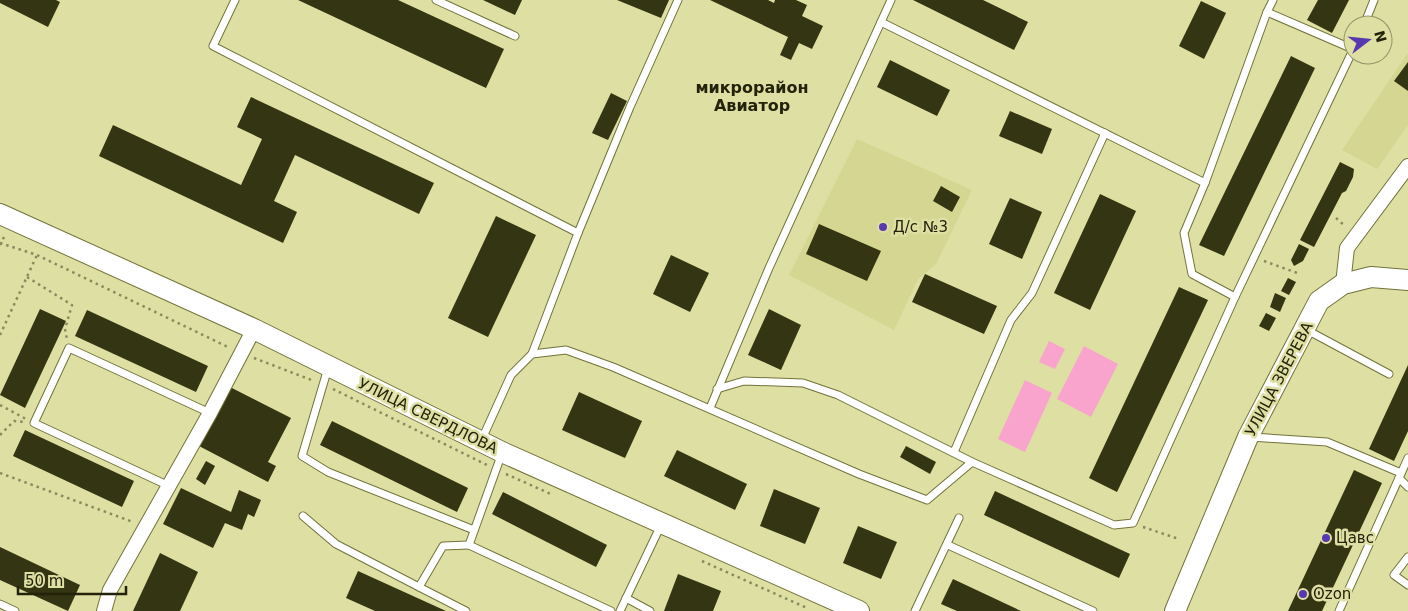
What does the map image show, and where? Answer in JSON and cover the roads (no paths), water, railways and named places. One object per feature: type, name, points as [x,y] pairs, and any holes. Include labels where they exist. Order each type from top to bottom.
[{"type":"main road","name":"УЛИЦА СВЕРДЛОВА","points":[[0,214],[254,329],[325,376],[481,442],[499,461],[661,525],[859,611]]},
{"type":"main road","points":[[1342,284],[1371,277],[1408,280]]},
{"type":"main road","name":"УЛИЦА ЗВЕРЕВА","points":[[1175,611],[1248,437],[1320,301],[1342,284]]},
{"type":"street","points":[[1342,284],[1347,248],[1408,166]]},
{"type":"street","points":[[104,611],[110,590],[210,413],[254,329]]},
{"type":"lane","points":[[235,0],[212,46],[578,233]]},
{"type":"lane","points":[[436,0],[515,36]]},
{"type":"lane","points":[[481,442],[490,417],[511,375],[532,354],[578,233],[630,107],[678,0]]},
{"type":"lane","points":[[710,408],[769,268],[891,0]]},
{"type":"lane","points":[[1235,297],[1192,274],[1184,233],[1205,183],[1273,0]]},
{"type":"lane","points":[[1368,15],[1374,0]]},
{"type":"lane","points":[[1268,12],[1343,46]]},
{"type":"lane","points":[[881,22],[1205,183]]},
{"type":"lane","points":[[718,390],[744,381],[804,383],[838,394],[972,462],[1114,525],[1133,523],[1235,297],[1346,65]]},
{"type":"lane","points":[[954,452],[1011,320],[1032,292],[1105,133]]},
{"type":"lane","points":[[1304,329],[1389,374]]},
{"type":"lane","points":[[169,486],[34,423],[69,348],[210,413]]},
{"type":"lane","points":[[532,354],[566,350],[710,408],[859,474],[927,500],[972,462]]},
{"type":"lane","points":[[325,376],[302,456],[328,472],[474,530]]},
{"type":"lane","points":[[1248,437],[1326,442],[1400,475],[1408,487]]},
{"type":"lane","points":[[1339,611],[1408,458]]},
{"type":"lane","points":[[469,545],[499,461]]},
{"type":"lane","points":[[303,516],[336,544],[466,611]]},
{"type":"lane","points":[[915,611],[948,545],[959,518]]},
{"type":"lane","points":[[620,611],[661,525]]},
{"type":"lane","points":[[419,587],[443,546],[469,545],[611,611]]},
{"type":"lane","points":[[948,545],[1093,611]]},
{"type":"lane","points":[[1408,558],[1394,575],[1408,585]]},
{"type":"lane","points":[[626,598],[650,611]]},
{"type":"lane","points":[[0,604],[15,611]]},
{"type":"place","name":"Д/с №3","points":[[883,227]]},
{"type":"place","name":"Цавс","points":[[1326,538]]},
{"type":"place","name":"Ozon","points":[[1303,594]]},
{"type":"district","name":"микрорайон Авиатор","points":[[752,96]]}]
